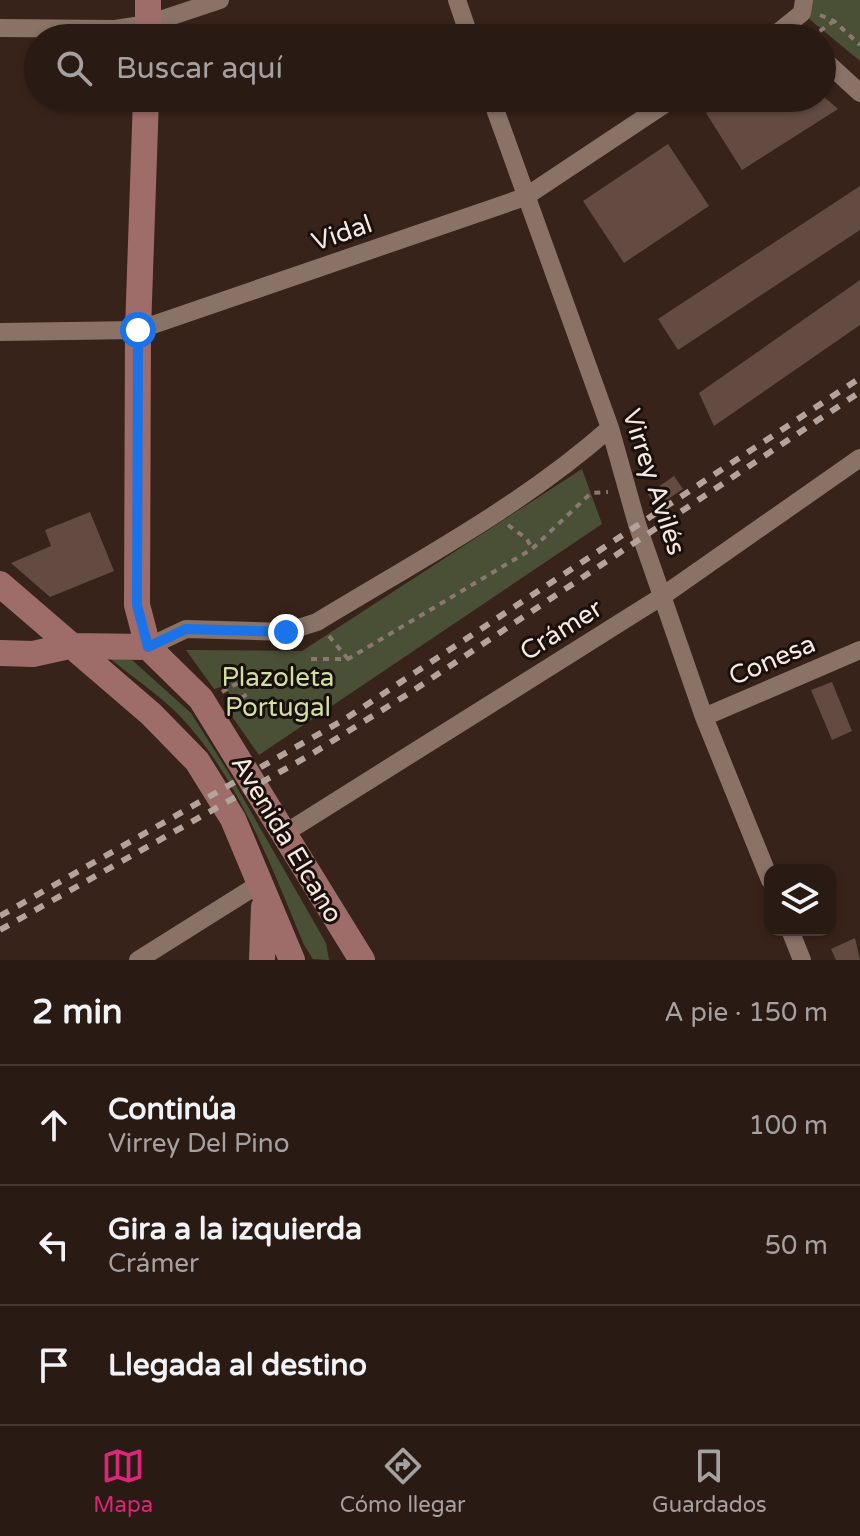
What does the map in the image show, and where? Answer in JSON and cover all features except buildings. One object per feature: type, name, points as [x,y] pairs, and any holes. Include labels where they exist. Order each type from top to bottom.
[{"type":"main road","points":[[0,653],[33,654],[69,646],[148,647],[137,605],[138,330],[146,112]]},
{"type":"main road","name":"Avenida Elcano","points":[[0,584],[151,714],[197,761],[233,819],[292,960]]},
{"type":"main road","name":"Avenida Elcano","points":[[148,647],[201,699],[354,956]]},
{"type":"main road","points":[[262,892],[262,960]]},
{"type":"street","points":[[148,21],[220,0]]},
{"type":"street","points":[[457,0],[465,24]]},
{"type":"street","points":[[0,28],[24,28]]},
{"type":"street","points":[[836,71],[860,93]]},
{"type":"street","name":"Virrey Avilés","points":[[496,112],[610,428],[637,524],[704,717],[764,865]]},
{"type":"street","name":"Vidal","points":[[0,332],[138,330],[525,197],[653,112]]},
{"type":"street","points":[[148,647],[186,629],[286,632],[317,622],[508,506],[569,464],[610,428]]},
{"type":"street","name":"Crámer","points":[[282,835],[664,595],[860,458]]},
{"type":"street","name":"Conesa","points":[[704,717],[860,650]]},
{"type":"street","points":[[138,960],[262,892]]},
{"type":"street","points":[[792,936],[802,960]]},
{"type":"path","points":[[805,8],[834,21],[860,45]]},
{"type":"path","points":[[830,24],[834,21]]},
{"type":"path","points":[[311,659],[348,659],[532,549],[591,493],[629,491]]},
{"type":"path","points":[[502,521],[527,539],[532,549]]},
{"type":"path","points":[[317,622],[348,659]]},
{"type":"path","points":[[228,691],[238,683]]},
{"type":"path","points":[[236,702],[247,694]]},
{"type":"green space","points":[[804,0],[860,0],[860,61],[836,41],[836,24],[815,24],[802,13]]},
{"type":"green space","name":"Plazoleta Portugal","points":[[582,469],[602,524],[259,755],[231,715],[238,706],[224,686],[214,689],[186,650],[302,651]]},
{"type":"green space","points":[[108,657],[132,660],[191,713],[326,943],[329,960],[313,959],[304,945],[252,824],[219,766],[171,707]]},
{"type":"railway","points":[[0,916],[345,719],[860,378]]},
{"type":"railway","points":[[0,930],[310,755],[408,694],[860,392]]},
{"type":"route","points":[[138,330],[137,605],[148,647],[186,629],[286,632]]}]
